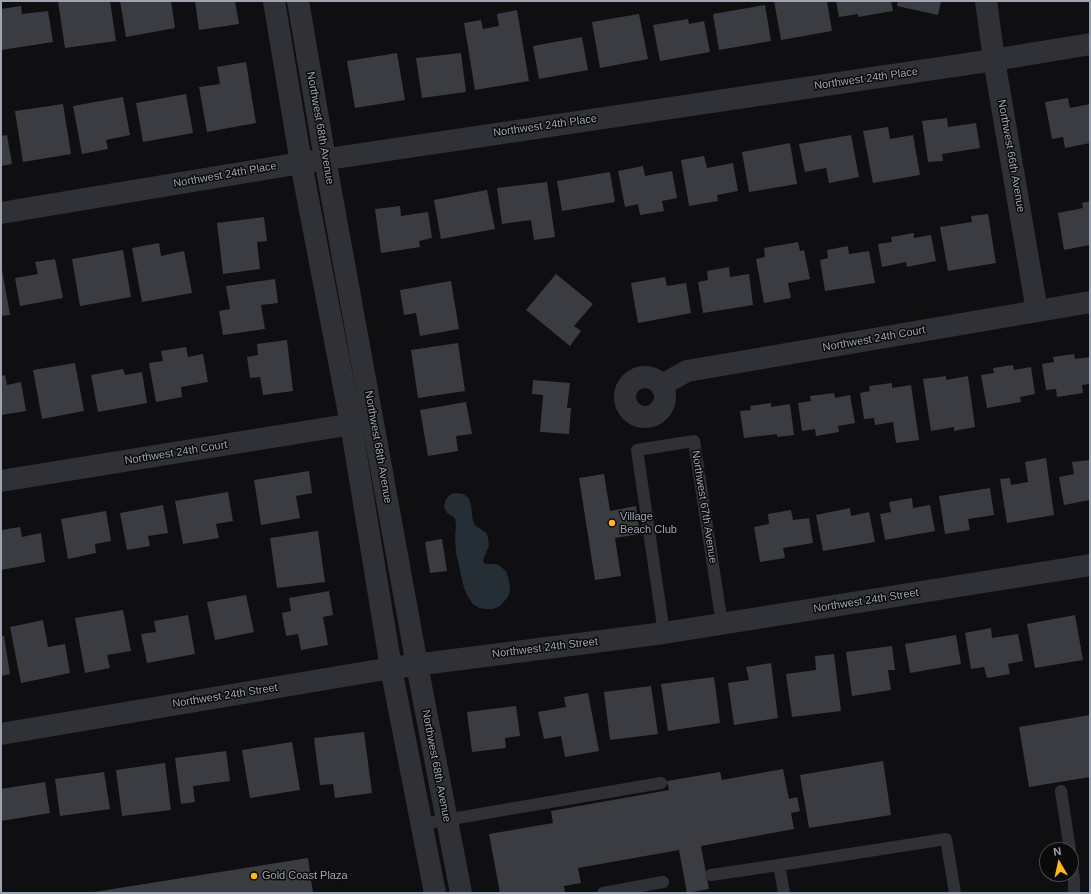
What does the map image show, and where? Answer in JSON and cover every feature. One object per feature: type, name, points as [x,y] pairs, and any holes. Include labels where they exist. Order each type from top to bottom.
[{"type":"street","name":"Northwest 68th Avenue","points":[[274,1],[301,163],[351,424],[391,668],[436,893]]},
{"type":"street","name":"Northwest 68th Avenue","points":[[298,1],[325,159],[417,665],[461,893]]},
{"type":"street","name":"Northwest 66th Avenue","points":[[986,1],[994,60],[1037,311]]},
{"type":"street","name":"Northwest 24th Place","points":[[1,213],[325,159],[994,60],[1090,44]]},
{"type":"street","name":"Northwest 24th Court","points":[[662,385],[687,371],[1090,302]]},
{"type":"street","name":"Northwest 24th Court","points":[[1,481],[373,421]]},
{"type":"street","name":"Northwest 24th Street","points":[[1,734],[391,668],[664,633],[1090,565]]},
{"type":"lane","name":"Northwest 67th Avenue","points":[[664,633],[636,450],[694,441],[722,624]]},
{"type":"lane","points":[[422,824],[661,783]]},
{"type":"lane","points":[[1061,790],[1069,842]]},
{"type":"lane","points":[[711,875],[946,839],[955,893]]},
{"type":"lane","points":[[779,865],[784,893]]},
{"type":"lane","points":[[603,893],[663,882]]},
{"type":"lane","points":[[1074,882],[1074,893]]},
{"type":"shaded area","points":[[451,494],[464,494],[469,499],[475,525],[486,533],[488,537],[489,546],[483,560],[484,563],[496,564],[500,566],[506,571],[508,577],[510,591],[508,597],[500,606],[493,609],[479,608],[473,604],[464,588],[456,553],[455,518],[447,513],[444,507],[446,499]]},
{"type":"building","points":[[58,1],[110,1],[116,41],[65,48]]},
{"type":"building","points":[[120,1],[171,1],[175,28],[126,37]]},
{"type":"building","points":[[195,1],[235,1],[239,24],[199,30]]},
{"type":"building","points":[[774,1],[827,1],[832,31],[781,40]]},
{"type":"building","points":[[836,1],[891,1],[893,11],[858,17],[858,14],[839,17]]},
{"type":"building","points":[[898,1],[941,1],[938,15],[897,6]]},
{"type":"building","points":[[765,5],[771,41],[719,50],[713,14]]},
{"type":"building","points":[[21,6],[22,14],[48,11],[53,42],[1,50],[1,9]]},
{"type":"building","points":[[517,10],[529,81],[475,90],[464,23],[481,20],[483,29],[499,26],[497,14]]},
{"type":"building","points":[[639,14],[648,59],[600,68],[592,22]]},
{"type":"building","points":[[688,19],[689,24],[704,21],[710,52],[660,61],[653,25]]},
{"type":"building","points":[[582,37],[588,70],[539,79],[533,46]]},
{"type":"building","points":[[397,53],[405,100],[355,108],[347,61]]},
{"type":"building","points":[[461,53],[466,92],[422,98],[416,58]]},
{"type":"building","points":[[246,62],[256,123],[207,132],[199,87],[220,84],[217,67]]},
{"type":"building","points":[[186,94],[193,133],[143,142],[136,103]]},
{"type":"building","points":[[123,97],[130,135],[106,140],[108,149],[82,154],[73,106]]},
{"type":"building","points":[[1068,98],[1070,108],[1090,104],[1090,143],[1065,148],[1063,137],[1052,139],[1045,102]]},
{"type":"building","points":[[63,104],[71,154],[23,162],[15,111]]},
{"type":"building","points":[[947,118],[948,127],[976,123],[980,148],[942,154],[943,161],[928,162],[922,121]]},
{"type":"building","points":[[888,127],[890,139],[913,135],[920,175],[873,183],[863,131]]},
{"type":"building","points":[[7,135],[12,164],[1,166],[1,136]]},
{"type":"building","points":[[851,135],[859,177],[829,183],[826,168],[805,172],[799,144]]},
{"type":"building","points":[[790,143],[797,184],[749,192],[742,152]]},
{"type":"building","points":[[704,156],[707,168],[733,163],[738,191],[717,195],[718,201],[689,206],[681,160]]},
{"type":"building","points":[[643,166],[645,176],[672,171],[677,198],[662,201],[664,211],[640,215],[638,204],[625,207],[618,171]]},
{"type":"building","points":[[610,172],[615,202],[562,211],[557,181]]},
{"type":"building","points":[[547,182],[555,237],[534,240],[531,220],[502,224],[497,188]]},
{"type":"building","points":[[487,190],[495,229],[441,239],[434,200]]},
{"type":"building","points":[[1090,201],[1090,245],[1064,250],[1058,213],[1083,208],[1082,203]]},
{"type":"building","points":[[400,206],[401,216],[428,212],[432,238],[419,241],[420,247],[381,253],[375,209]]},
{"type":"building","points":[[988,214],[996,263],[948,271],[940,227],[972,222],[971,216]]},
{"type":"building","points":[[264,217],[267,241],[257,242],[260,269],[223,274],[217,223]]},
{"type":"building","points":[[914,233],[914,238],[931,235],[936,261],[907,267],[906,262],[882,267],[878,244],[892,242],[891,237]]},
{"type":"building","points":[[798,242],[800,251],[804,250],[810,279],[788,283],[791,298],[764,303],[756,259],[765,257],[764,248]]},
{"type":"building","points":[[159,243],[161,256],[184,251],[192,293],[142,302],[132,248]]},
{"type":"building","points":[[848,246],[849,254],[869,251],[875,283],[825,291],[820,260],[828,258],[827,250]]},
{"type":"building","points":[[123,250],[131,297],[80,306],[72,259]]},
{"type":"building","points":[[55,259],[63,298],[20,306],[15,278],[38,274],[35,262]]},
{"type":"building","points":[[729,267],[730,277],[749,274],[753,305],[703,313],[698,282],[708,280],[707,271]]},
{"type":"building","points":[[1,270],[10,315],[1,316]]},
{"type":"building","points":[[556,274],[593,304],[574,326],[581,331],[570,346],[526,310]]},
{"type":"building","points":[[665,277],[667,286],[686,283],[691,313],[638,323],[631,283]]},
{"type":"building","points":[[275,279],[278,303],[261,305],[265,329],[223,335],[219,311],[230,309],[226,286]]},
{"type":"building","points":[[451,281],[459,329],[420,336],[416,313],[404,315],[400,290]]},
{"type":"building","points":[[287,340],[293,391],[263,395],[260,377],[250,378],[247,357],[258,355],[257,344]]},
{"type":"building","points":[[458,343],[465,391],[418,398],[411,350]]},
{"type":"building","points":[[186,347],[188,357],[203,354],[208,382],[181,387],[182,397],[156,402],[149,363],[163,361],[161,351]]},
{"type":"building","points":[[1074,354],[1075,359],[1090,357],[1090,384],[1082,385],[1083,393],[1057,397],[1056,389],[1046,390],[1042,364],[1054,362],[1053,357]]},
{"type":"building","points":[[75,363],[84,411],[42,419],[33,370]]},
{"type":"building","points":[[1013,365],[1014,370],[1031,367],[1035,394],[1020,397],[1021,402],[987,408],[981,375],[994,373],[993,368]]},
{"type":"building","points":[[123,369],[125,375],[142,372],[147,403],[98,412],[91,375]]},
{"type":"building","points":[[5,375],[7,385],[21,382],[26,411],[1,415],[1,376]]},
{"type":"building","points":[[946,376],[946,380],[968,376],[975,427],[954,431],[954,427],[931,431],[923,379]]},
{"type":"building","points":[[533,380],[570,383],[567,408],[571,408],[569,434],[540,432],[543,395],[532,394]]},
{"type":"building","points":[[892,383],[892,388],[911,385],[919,440],[896,443],[893,422],[875,425],[874,418],[864,419],[860,393],[870,391],[869,386]]},
{"type":"building","points":[[834,393],[835,398],[850,395],[855,423],[838,426],[839,432],[816,436],[815,429],[802,431],[798,403],[811,401],[810,396]]},
{"type":"building","points":[[466,402],[472,434],[456,436],[458,451],[428,456],[420,410]]},
{"type":"building","points":[[771,403],[771,407],[790,404],[794,435],[777,437],[777,434],[744,438],[740,411],[751,410],[750,406]]},
{"type":"building","points":[[1046,458],[1054,515],[1007,523],[1000,479],[1010,478],[1011,485],[1028,482],[1025,462]]},
{"type":"building","points":[[1090,460],[1090,500],[1064,505],[1059,477],[1074,474],[1072,462]]},
{"type":"building","points":[[309,471],[312,493],[296,496],[300,518],[261,525],[254,480]]},
{"type":"building","name":"Village Beach Club","points":[[604,474],[610,511],[636,506],[640,534],[615,538],[621,576],[595,580],[579,478]]},
{"type":"building","points":[[990,488],[994,515],[968,519],[970,530],[945,534],[939,496]]},
{"type":"building","points":[[228,492],[233,521],[216,524],[219,538],[183,544],[175,501]]},
{"type":"building","points":[[912,498],[913,508],[930,505],[935,531],[885,540],[880,514],[891,512],[889,502]]},
{"type":"building","points":[[163,505],[168,533],[148,536],[150,546],[127,550],[120,513]]},
{"type":"building","points":[[850,508],[851,516],[869,512],[875,542],[823,551],[816,515]]},
{"type":"building","points":[[791,510],[793,520],[809,518],[813,543],[783,548],[785,558],[760,562],[754,527],[769,524],[768,514]]},
{"type":"building","points":[[106,511],[111,541],[95,544],[96,553],[68,559],[61,519]]},
{"type":"building","points":[[20,527],[22,537],[41,533],[45,562],[1,570],[1,530]]},
{"type":"building","points":[[318,531],[325,582],[277,588],[270,538]]},
{"type":"building","points":[[442,539],[447,571],[430,573],[425,542]]},
{"type":"building","points":[[329,591],[333,615],[323,617],[328,645],[301,650],[298,634],[286,636],[282,613],[291,611],[289,598]]},
{"type":"building","points":[[246,595],[254,632],[215,640],[207,602]]},
{"type":"building","points":[[123,610],[131,651],[107,655],[110,668],[85,673],[75,618]]},
{"type":"building","points":[[188,615],[195,654],[147,663],[141,634],[156,632],[154,621]]},
{"type":"building","points":[[1075,615],[1083,660],[1035,668],[1027,624]]},
{"type":"building","points":[[43,620],[48,647],[65,644],[70,673],[21,683],[10,627]]},
{"type":"building","points":[[991,628],[992,638],[1018,634],[1023,661],[1008,664],[1010,674],[987,678],[984,667],[971,669],[965,633]]},
{"type":"building","points":[[956,635],[961,664],[910,673],[905,644]]},
{"type":"building","points":[[1,636],[4,636],[10,674],[1,676]]},
{"type":"building","points":[[892,646],[895,670],[888,670],[891,690],[852,696],[846,652]]},
{"type":"building","points":[[834,654],[841,711],[792,717],[786,674],[816,670],[815,656]]},
{"type":"building","points":[[771,663],[778,718],[734,725],[728,683],[749,680],[746,667]]},
{"type":"building","points":[[714,677],[720,723],[668,731],[661,684]]},
{"type":"building","points":[[651,686],[658,734],[610,740],[604,692]]},
{"type":"building","points":[[588,693],[599,751],[565,757],[561,736],[544,739],[538,712],[566,707],[564,697]]},
{"type":"building","points":[[516,706],[520,736],[505,738],[506,748],[472,752],[467,712]]},
{"type":"building","points":[[1090,715],[1090,777],[1029,787],[1019,727]]},
{"type":"building","points":[[364,732],[372,793],[335,798],[333,784],[320,785],[314,738]]},
{"type":"building","points":[[292,742],[300,790],[250,798],[242,750]]},
{"type":"building","points":[[226,751],[230,781],[193,786],[195,802],[181,804],[175,758]]},
{"type":"building","points":[[883,761],[891,815],[809,828],[800,775]]},
{"type":"building","points":[[165,763],[171,810],[122,816],[116,770]]},
{"type":"building","points":[[783,769],[789,799],[797,797],[800,811],[791,813],[794,829],[701,846],[709,889],[687,893],[679,850],[578,868],[581,883],[564,886],[565,893],[500,893],[489,834],[553,823],[551,811],[669,790],[667,781],[720,772],[722,780]]},
{"type":"building","points":[[104,772],[110,809],[60,816],[55,779]]},
{"type":"building","points":[[45,782],[50,813],[1,821],[1,789]]},
{"type":"building","name":"Gold Coast Plaza","points":[[308,858],[313,893],[94,893],[94,892]]},
{"type":"place","name":"Village Beach Club","points":[[612,523]]},
{"type":"place","name":"Gold Coast Plaza","points":[[254,876]]}]
